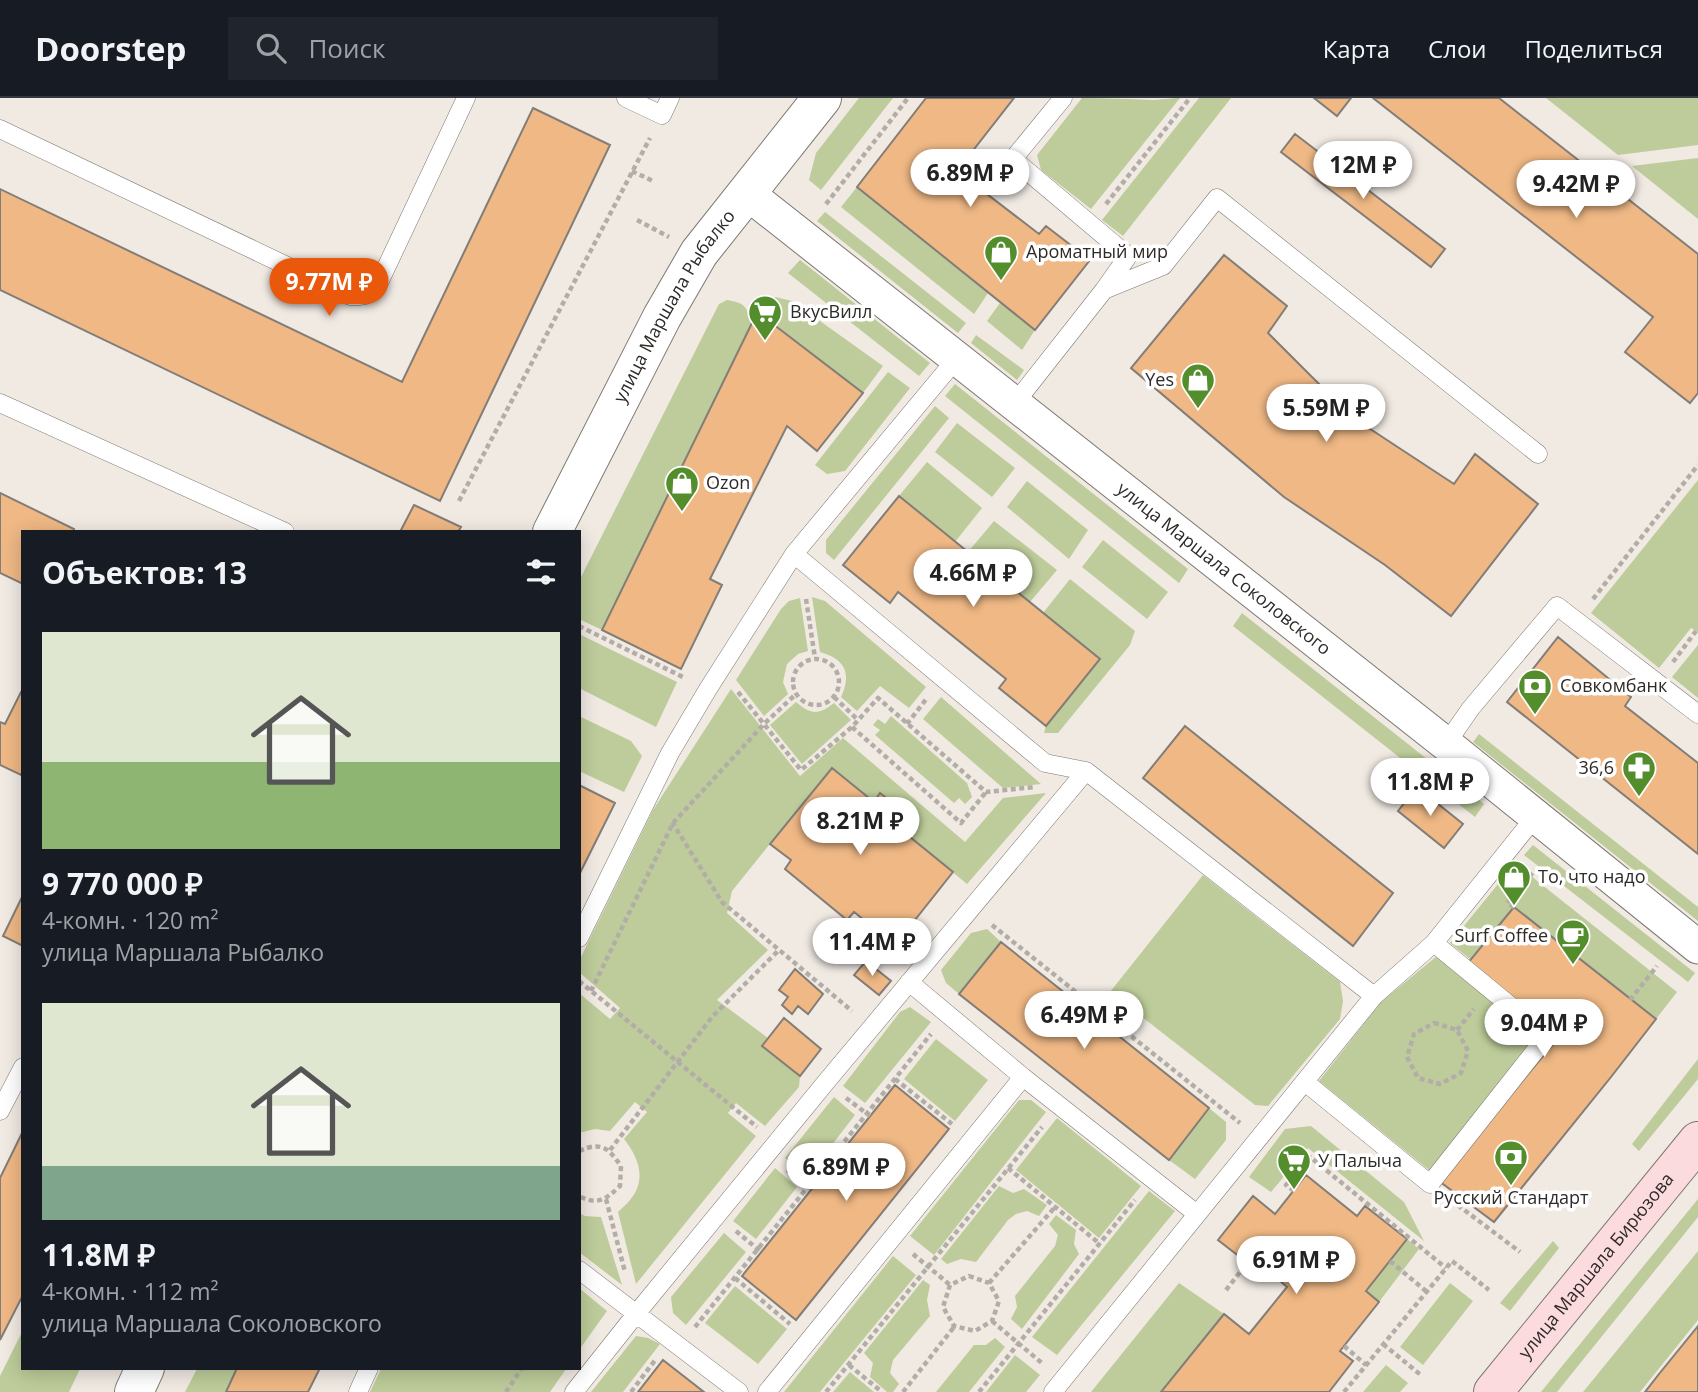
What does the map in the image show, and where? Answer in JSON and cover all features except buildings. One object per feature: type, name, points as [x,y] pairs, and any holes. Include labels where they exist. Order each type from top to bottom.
[{"type":"main road","name":"улица Маршала Бирюзова","points":[[1493,1392],[1698,1141]]},
{"type":"street","name":"улица Маршала Рыбалко","points":[[553,530],[662,317],[698,253],[822,98]]},
{"type":"street","name":"улица Маршала Соколовского","points":[[747,193],[1446,744],[1698,947]]},
{"type":"street","points":[[134,1392],[144,1370]]},
{"type":"lane","points":[[0,129],[350,296],[360,297],[371,293],[377,287],[466,98]]},
{"type":"lane","points":[[626,98],[662,115],[670,98]]},
{"type":"lane","points":[[1016,404],[1128,256],[1013,159],[1063,98]]},
{"type":"lane","points":[[1104,290],[1163,266],[1217,198],[1538,454]]},
{"type":"lane","points":[[581,934],[670,753],[720,669],[797,557],[957,358]]},
{"type":"lane","points":[[0,403],[281,530]]},
{"type":"lane","points":[[797,557],[1045,763],[1081,777],[1374,996]]},
{"type":"lane","points":[[1446,744],[1471,708],[1557,606],[1698,714]]},
{"type":"lane","points":[[574,1392],[909,982],[1081,777]]},
{"type":"lane","points":[[1057,1388],[1374,996],[1434,943],[1535,817]]},
{"type":"lane","points":[[1305,1082],[1430,1184],[1547,1036],[1434,943]]},
{"type":"lane","points":[[909,982],[1023,1077],[1196,1214]]},
{"type":"lane","points":[[0,1111],[21,1071]]},
{"type":"lane","points":[[767,1392],[1023,1077]]},
{"type":"lane","points":[[581,1272],[739,1392]]},
{"type":"lane","points":[[358,1392],[368,1370]]},
{"type":"path","points":[[826,204],[908,98]]},
{"type":"path","points":[[1091,224],[1190,98]]},
{"type":"path","points":[[459,501],[662,115]]},
{"type":"path","points":[[632,171],[655,182]]},
{"type":"path","points":[[1576,620],[1698,465]]},
{"type":"path","points":[[797,557],[815,658]]},
{"type":"path","points":[[581,627],[708,689]]},
{"type":"path","points":[[1657,683],[1696,631]]},
{"type":"path","points":[[815,658],[832,664],[840,680],[834,697],[822,705],[807,704],[796,694],[793,679],[800,665],[815,658]]},
{"type":"path","points":[[720,669],[801,770],[852,727],[878,698],[985,792]]},
{"type":"path","points":[[591,991],[674,823],[764,724],[796,694]]},
{"type":"path","points":[[834,697],[858,720]]},
{"type":"path","points":[[852,727],[961,823],[985,792],[1081,777]]},
{"type":"path","points":[[646,802],[674,823],[722,902],[872,1027]]},
{"type":"path","points":[[1514,908],[1507,903],[1535,870]]},
{"type":"path","points":[[986,920],[1258,1138]]},
{"type":"path","points":[[610,1150],[712,1017],[779,950]]},
{"type":"path","points":[[1630,1000],[1657,966]]},
{"type":"path","points":[[581,983],[732,1107]]},
{"type":"path","points":[[631,1392],[697,1323],[735,1278],[947,1014]]},
{"type":"path","points":[[1434,1023],[1457,1030],[1468,1051],[1461,1073],[1440,1084],[1418,1078],[1407,1057],[1414,1034],[1434,1023]]},
{"type":"path","points":[[895,1079],[972,1140]]},
{"type":"path","points":[[826,1392],[1060,1106]]},
{"type":"path","points":[[581,1150],[592,1146],[610,1150],[621,1166],[620,1186],[606,1199],[589,1201],[581,1197]]},
{"type":"path","points":[[1294,1191],[1286,1185],[1310,1157],[1446,1268]]},
{"type":"path","points":[[1008,1168],[1100,1244]]},
{"type":"path","points":[[979,1392],[1152,1179]]},
{"type":"path","points":[[1430,1184],[1520,1252]]},
{"type":"path","points":[[606,1199],[636,1314]]},
{"type":"path","points":[[989,1283],[1055,1206]]},
{"type":"path","points":[[893,1237],[950,1285]]},
{"type":"path","points":[[1390,1261],[1427,1292]]},
{"type":"path","points":[[1344,1392],[1452,1261],[1489,1290]]},
{"type":"path","points":[[1226,1290],[1247,1262]]},
{"type":"path","points":[[969,1276],[989,1283],[999,1301],[992,1321],[975,1331],[954,1326],[943,1307],[950,1285],[969,1276]]},
{"type":"path","points":[[735,1278],[809,1340]]},
{"type":"path","points":[[992,1321],[1019,1343],[1057,1388]]},
{"type":"path","points":[[697,1323],[707,1331]]},
{"type":"path","points":[[903,1392],[954,1326]]},
{"type":"path","points":[[1383,1344],[1422,1376]]},
{"type":"path","points":[[1344,1346],[1366,1366]]},
{"type":"path","points":[[849,1365],[881,1392]]},
{"type":"path","points":[[506,1392],[521,1370]]},
{"type":"green space","points":[[859,98],[893,98],[821,190],[809,180],[816,153]]},
{"type":"green space","points":[[1082,98],[1180,98],[1091,209],[1041,170],[1037,155]]},
{"type":"green space","points":[[1199,98],[1231,98],[1123,236],[1102,220]]},
{"type":"green space","points":[[1546,98],[1698,98],[1698,145],[1618,155]]},
{"type":"green space","points":[[1698,158],[1698,219],[1632,166]]},
{"type":"green space","points":[[857,187],[988,293],[974,314],[841,207]]},
{"type":"green space","points":[[825,212],[966,323],[958,333],[817,221]]},
{"type":"green space","points":[[800,260],[930,363],[919,376],[788,273]]},
{"type":"green space","points":[[775,297],[792,301],[883,366],[863,393],[769,321]]},
{"type":"green space","points":[[727,300],[738,302],[744,306],[752,323],[602,630],[581,620],[581,577],[719,304]]},
{"type":"green space","points":[[1000,303],[1035,330],[1022,350],[987,321]]},
{"type":"green space","points":[[976,335],[1024,370],[1017,380],[971,343]]},
{"type":"green space","points":[[888,372],[910,388],[845,471],[827,474],[815,465]]},
{"type":"green space","points":[[955,384],[1188,569],[1179,583],[945,396]]},
{"type":"green space","points":[[935,406],[949,418],[834,560],[826,553],[826,540]]},
{"type":"green space","points":[[957,423],[1015,468],[992,497],[935,452]]},
{"type":"green space","points":[[927,462],[982,508],[955,542],[899,496]]},
{"type":"green space","points":[[1698,480],[1698,632],[1691,628],[1659,668],[1591,613]]},
{"type":"green space","points":[[1027,481],[1088,530],[1069,559],[1007,507]]},
{"type":"green space","points":[[994,521],[1057,570],[1030,602],[968,552]]},
{"type":"green space","points":[[1103,540],[1168,592],[1147,619],[1082,567]]},
{"type":"green space","points":[[1070,579],[1135,631],[1130,645],[1058,733],[1044,733],[1046,726],[1100,659],[1043,613]]},
{"type":"green space","points":[[812,597],[825,601],[926,687],[909,708],[880,686],[857,711],[841,697],[846,674],[841,663],[820,652]]},
{"type":"green space","points":[[800,598],[808,651],[798,654],[787,664],[783,682],[788,694],[764,716],[736,680],[781,609],[789,601]]},
{"type":"green space","points":[[1242,613],[1484,804],[1475,817],[1233,626]]},
{"type":"green space","points":[[581,635],[677,682],[656,727],[581,689]]},
{"type":"green space","points":[[1698,645],[1698,698],[1672,677]]},
{"type":"green space","points":[[731,689],[800,776],[843,738],[965,842],[1003,798],[1046,793],[967,884],[899,828],[880,794],[874,802],[831,768],[732,891],[727,913],[768,950],[717,1000],[768,1038],[762,1046],[800,1076],[799,1087],[765,1126],[736,1103],[728,1113],[756,1136],[636,1284],[618,1212],[629,1202],[640,1177],[637,1161],[624,1139],[647,1112],[635,1102],[610,1131],[595,1129],[581,1132],[581,995],[610,1019],[620,1008],[581,974],[581,957],[653,810]]},
{"type":"green space","points":[[941,697],[1041,784],[1003,788],[923,719]]},
{"type":"green space","points":[[796,702],[815,712],[834,703],[851,720],[802,764],[770,725]]},
{"type":"green space","points":[[891,716],[967,783],[972,797],[965,804],[959,798],[954,803],[875,735],[880,730],[873,725],[878,719],[885,724]]},
{"type":"green space","points":[[581,717],[631,741],[642,756],[624,792],[581,772]]},
{"type":"green space","points":[[1479,734],[1698,907],[1698,921],[1473,742]]},
{"type":"green space","points":[[1533,845],[1695,973],[1688,982],[1524,855]]},
{"type":"green space","points":[[1516,862],[1677,992],[1656,1019],[1514,908],[1470,959],[1450,943]]},
{"type":"green space","points":[[1203,875],[1340,982],[1343,1001],[1340,1019],[1268,1106],[1255,1105],[1110,992]]},
{"type":"green space","points":[[987,929],[1001,942],[959,994],[946,983],[941,970],[971,933]]},
{"type":"green space","points":[[1437,956],[1530,1031],[1531,1045],[1429,1170],[1319,1081],[1381,1002]]},
{"type":"green space","points":[[910,1007],[931,1022],[865,1103],[843,1086],[900,1012]]},
{"type":"green space","points":[[936,1039],[988,1080],[955,1121],[904,1079]]},
{"type":"green space","points":[[1698,1059],[1698,1079],[1639,1151],[1632,1144]]},
{"type":"green space","points":[[834,1097],[855,1115],[807,1177],[785,1158]]},
{"type":"green space","points":[[1019,1100],[1031,1100],[1046,1112],[934,1255],[910,1236]]},
{"type":"green space","points":[[1209,1108],[1226,1122],[1226,1140],[1195,1179],[1169,1160]]},
{"type":"green space","points":[[1057,1118],[1141,1186],[1099,1238],[1016,1170]]},
{"type":"green space","points":[[1311,1126],[1404,1202],[1424,1241],[1308,1148],[1271,1192],[1249,1177],[1285,1129]]},
{"type":"green space","points":[[775,1168],[797,1187],[756,1239],[733,1221]]},
{"type":"green space","points":[[999,1186],[1013,1193],[1024,1189],[1047,1205],[1039,1216],[1027,1211],[1008,1220],[976,1262],[961,1259],[947,1264],[941,1259]]},
{"type":"green space","points":[[1149,1191],[1175,1211],[1057,1355],[1032,1337]]},
{"type":"green space","points":[[1698,1199],[1698,1217],[1557,1392],[1541,1392]]},
{"type":"green space","points":[[581,1214],[601,1217],[622,1285],[581,1254]]},
{"type":"green space","points":[[1056,1215],[1076,1230],[1074,1244],[1079,1254],[1022,1329],[1011,1319],[1017,1307],[1015,1296],[1055,1246],[1058,1235],[1049,1224]]},
{"type":"green space","points":[[724,1233],[746,1252],[686,1325],[673,1313],[671,1297]]},
{"type":"green space","points":[[1407,1239],[1419,1249],[1379,1302],[1366,1291]]},
{"type":"green space","points":[[1553,1241],[1559,1248],[1510,1311],[1500,1303]]},
{"type":"green space","points":[[1698,1251],[1698,1320],[1640,1392],[1583,1392]]},
{"type":"green space","points":[[893,1256],[916,1275],[820,1392],[784,1392]]},
{"type":"green space","points":[[923,1280],[930,1285],[927,1300],[930,1316],[893,1360],[890,1373],[899,1384],[893,1392],[887,1392],[870,1377],[873,1363],[864,1353]]},
{"type":"green space","points":[[1179,1283],[1224,1314],[1161,1392],[1091,1392]]},
{"type":"green space","points":[[1450,1283],[1473,1301],[1423,1365],[1400,1347]]},
{"type":"green space","points":[[735,1286],[787,1329],[758,1364],[705,1323]]},
{"type":"green space","points":[[581,1290],[607,1311],[581,1347]]},
{"type":"green space","points":[[21,1334],[21,1370],[80,1370],[69,1392],[0,1392],[0,1376]]},
{"type":"green space","points":[[636,1336],[660,1344],[623,1392],[591,1392]]},
{"type":"green space","points":[[995,1338],[1005,1347],[969,1392],[936,1392],[974,1345],[986,1345]]},
{"type":"green space","points":[[1015,1355],[1040,1375],[1026,1392],[986,1392]]},
{"type":"green space","points":[[1386,1365],[1408,1383],[1400,1392],[1363,1392]]},
{"type":"green space","points":[[196,1370],[237,1370],[226,1392],[185,1392]]},
{"type":"green space","points":[[381,1370],[565,1370],[550,1392],[370,1392]]},
{"type":"green space","points":[[850,1372],[874,1392],[833,1392]]},
{"type":"place","name":"Ароматный мир","points":[[1001,282]]},
{"type":"place","name":"ВкусВилл","points":[[765,342]]},
{"type":"place","name":"Yes","points":[[1198,410]]},
{"type":"place","name":"Ozon","points":[[682,513]]},
{"type":"place","name":"Совкомбанк","points":[[1535,716]]},
{"type":"place","name":"36,6","points":[[1639,798]]},
{"type":"place","name":"То, что надо","points":[[1514,907]]},
{"type":"place","name":"Surf Coffee","points":[[1573,966]]},
{"type":"place","name":"Русский Стандарт","points":[[1511,1187]]},
{"type":"place","name":"У Палыча","points":[[1294,1191]]}]
